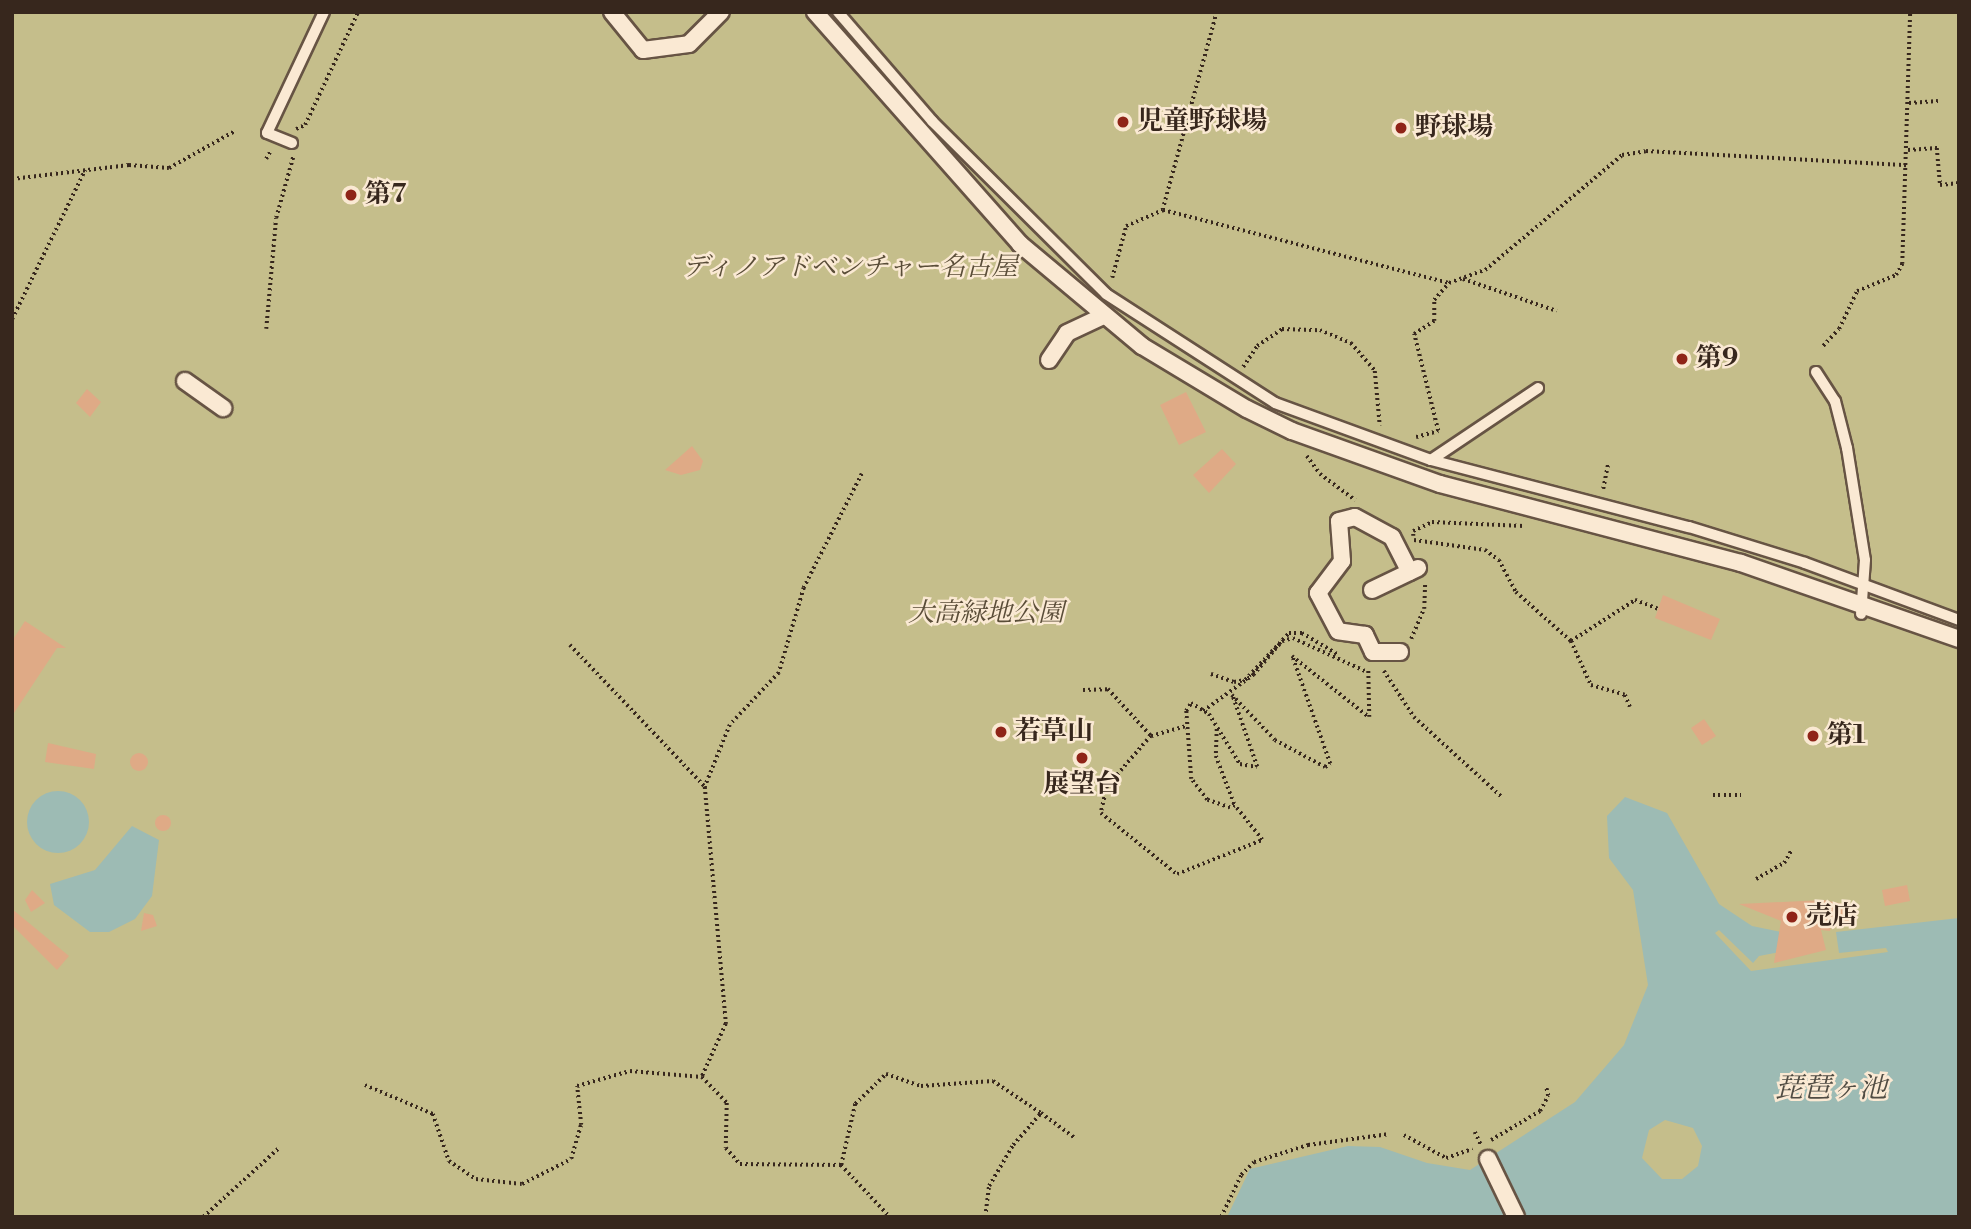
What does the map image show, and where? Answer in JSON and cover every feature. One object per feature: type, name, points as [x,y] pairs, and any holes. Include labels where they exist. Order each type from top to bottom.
[{"type":"street","points":[[612,12],[643,50],[689,44],[721,12]]},
{"type":"street","points":[[815,12],[1020,244],[1142,346],[1287,429],[1440,484],[1741,563],[1861,608],[1959,639]]},
{"type":"street","points":[[1049,360],[1067,333],[1103,316]]},
{"type":"street","points":[[185,381],[223,408]]},
{"type":"street","points":[[1372,590],[1415,569],[1392,537],[1354,517],[1339,521],[1342,561],[1318,593],[1338,631],[1365,635],[1373,652],[1400,652]]},
{"type":"street","points":[[1488,1159],[1516,1217]]},
{"type":"lane","points":[[292,143],[267,133],[324,12]]},
{"type":"lane","points":[[838,12],[932,121],[1106,294],[1275,402],[1431,460],[1689,527],[1959,620]]},
{"type":"lane","points":[[1816,372],[1835,401],[1847,448],[1865,560],[1861,608]]},
{"type":"lane","points":[[1431,460],[1538,388]]},
{"type":"path","points":[[266,329],[276,218],[292,143],[291,131],[305,125],[358,12]]},
{"type":"path","points":[[1163,210],[1217,12]]},
{"type":"path","points":[[1822,346],[1839,329],[1857,291],[1896,275],[1902,264],[1908,165],[1910,12]]},
{"type":"path","points":[[1909,103],[1938,101]]},
{"type":"path","points":[[12,179],[85,170],[169,168],[235,131]]},
{"type":"path","points":[[1908,150],[1938,148],[1940,184],[1959,183]]},
{"type":"path","points":[[1407,440],[1438,430],[1415,334],[1434,321],[1434,300],[1449,282],[1485,270],[1622,155],[1646,151],[1908,165]]},
{"type":"path","points":[[12,319],[85,170]]},
{"type":"path","points":[[1119,285],[1112,280],[1126,226],[1163,210],[1449,282]]},
{"type":"path","points":[[1461,278],[1557,311]]},
{"type":"path","points":[[1242,368],[1257,346],[1282,329],[1320,330],[1351,343],[1375,371],[1380,434],[1368,430]]},
{"type":"path","points":[[1231,363],[1251,373]]},
{"type":"path","points":[[1287,429],[1320,474],[1366,507]]},
{"type":"path","points":[[1601,496],[1608,464]]},
{"type":"path","points":[[702,1077],[726,1024],[705,787],[730,725],[779,673],[804,588],[862,474]]},
{"type":"path","points":[[1413,531],[1432,522],[1519,528],[1532,523],[1537,509]]},
{"type":"path","points":[[1404,526],[1413,531]]},
{"type":"path","points":[[1413,531],[1415,569],[1424,609],[1415,635],[1400,652],[1380,663],[1414,718],[1503,798]]},
{"type":"path","points":[[1414,540],[1485,550],[1499,560],[1516,592],[1571,641],[1591,685],[1625,695],[1630,707]]},
{"type":"path","points":[[1571,641],[1635,600],[1658,609]]},
{"type":"path","points":[[1211,674],[1234,682],[1245,680],[1289,633],[1302,634],[1337,654]]},
{"type":"path","points":[[1203,711],[1253,675],[1282,641],[1293,638],[1365,671]]},
{"type":"path","points":[[570,645],[705,787]]},
{"type":"path","points":[[1231,693],[1275,740],[1325,768],[1330,764],[1322,738],[1290,659],[1296,655],[1369,717],[1373,714],[1365,671]]},
{"type":"path","points":[[1365,671],[1372,667]]},
{"type":"path","points":[[1083,690],[1108,689],[1151,736]]},
{"type":"path","points":[[1231,693],[1255,769],[1233,760],[1217,729],[1203,711],[1191,703],[1186,726],[1196,788],[1207,800],[1235,806]]},
{"type":"path","points":[[1186,726],[1151,736],[1107,787],[1101,813],[1177,874],[1262,840],[1235,806],[1216,756],[1217,729]]},
{"type":"path","points":[[1713,795],[1741,795]]},
{"type":"path","points":[[1756,879],[1784,863],[1791,851]]},
{"type":"path","points":[[365,1085],[433,1114],[449,1161],[476,1180],[522,1184],[572,1159],[581,1125],[577,1086],[630,1071],[702,1077],[727,1103],[726,1148],[740,1164],[841,1165],[890,1217]]},
{"type":"path","points":[[841,1165],[855,1104],[886,1074],[921,1086],[993,1081],[1075,1138]]},
{"type":"path","points":[[1404,1135],[1446,1158],[1482,1146],[1540,1111],[1548,1096],[1546,1087]]},
{"type":"path","points":[[985,1217],[989,1186],[1013,1145],[1041,1113]]},
{"type":"path","points":[[1222,1217],[1241,1175],[1254,1162],[1308,1144],[1389,1134]]},
{"type":"path","points":[[203,1217],[280,1147]]},
{"type":"green space","name":"大高緑地公園","points":[[12,12],[1959,12],[1959,1217],[12,1217]]},
{"type":"water","points":[[58,791],[70,793],[80,800],[87,810],[87,834],[80,844],[70,851],[58,853],[46,851],[36,844],[29,834],[27,822],[29,810],[36,800],[46,793]]},
{"type":"water","name":"琵琶ヶ池","points":[[1625,797],[1667,813],[1719,904],[1752,926],[1795,935],[1796,949],[1759,956],[1753,963],[1719,930],[1715,933],[1751,971],[1888,952],[1886,948],[1839,953],[1836,932],[1959,918],[1959,1217],[1227,1217],[1250,1169],[1348,1146],[1380,1147],[1427,1163],[1470,1170],[1575,1102],[1624,1045],[1648,985],[1633,890],[1609,858],[1607,816]],"holes":[[[1665,1120],[1693,1128],[1702,1146],[1698,1166],[1682,1179],[1662,1179],[1642,1158],[1649,1130]]]},
{"type":"water","points":[[132,826],[159,840],[152,896],[135,919],[109,932],[90,932],[54,905],[50,884],[95,870]]},
{"type":"building","points":[[87,389],[101,402],[90,417],[76,403]]},
{"type":"building","points":[[1186,392],[1206,432],[1179,445],[1160,405]]},
{"type":"building","points":[[692,446],[703,461],[700,470],[681,475],[665,470]]},
{"type":"building","points":[[1222,449],[1236,464],[1209,493],[1193,475]]},
{"type":"building","points":[[1663,595],[1720,619],[1711,640],[1655,618]]},
{"type":"building","points":[[25,621],[66,648],[57,648],[12,716],[12,641]]},
{"type":"building","points":[[1704,719],[1716,736],[1702,745],[1691,728]]},
{"type":"building","points":[[48,743],[96,754],[94,769],[45,762]]},
{"type":"building","points":[[139,753],[145,756],[148,762],[145,768],[139,771],[133,768],[130,762],[133,756]]},
{"type":"building","points":[[160,815],[166,815],[171,823],[169,829],[160,831],[155,826],[155,820]]},
{"type":"building","points":[[1907,885],[1910,901],[1885,906],[1882,890]]},
{"type":"building","points":[[32,890],[45,903],[31,912],[25,900]]},
{"type":"building","points":[[1823,900],[1855,906],[1851,925],[1832,920],[1830,931],[1821,930],[1826,950],[1774,963],[1781,921],[1739,904]]},
{"type":"building","points":[[12,909],[69,956],[57,970],[12,925]]},
{"type":"building","points":[[144,913],[153,915],[157,926],[141,931]]},
{"type":"place","name":"児童野球場","points":[[1123,122]]},
{"type":"place","name":"野球場","points":[[1401,128]]},
{"type":"place","name":"第7","points":[[351,195]]},
{"type":"place","name":"第9","points":[[1682,359]]},
{"type":"place","name":"若草山","points":[[1001,732]]},
{"type":"place","name":"第1","points":[[1813,736]]},
{"type":"place","name":"展望台","points":[[1082,758]]},
{"type":"place","name":"売店","points":[[1792,917]]},
{"type":"park label","name":"ディノアドベンチャー名古屋","points":[[850,268]]}]
